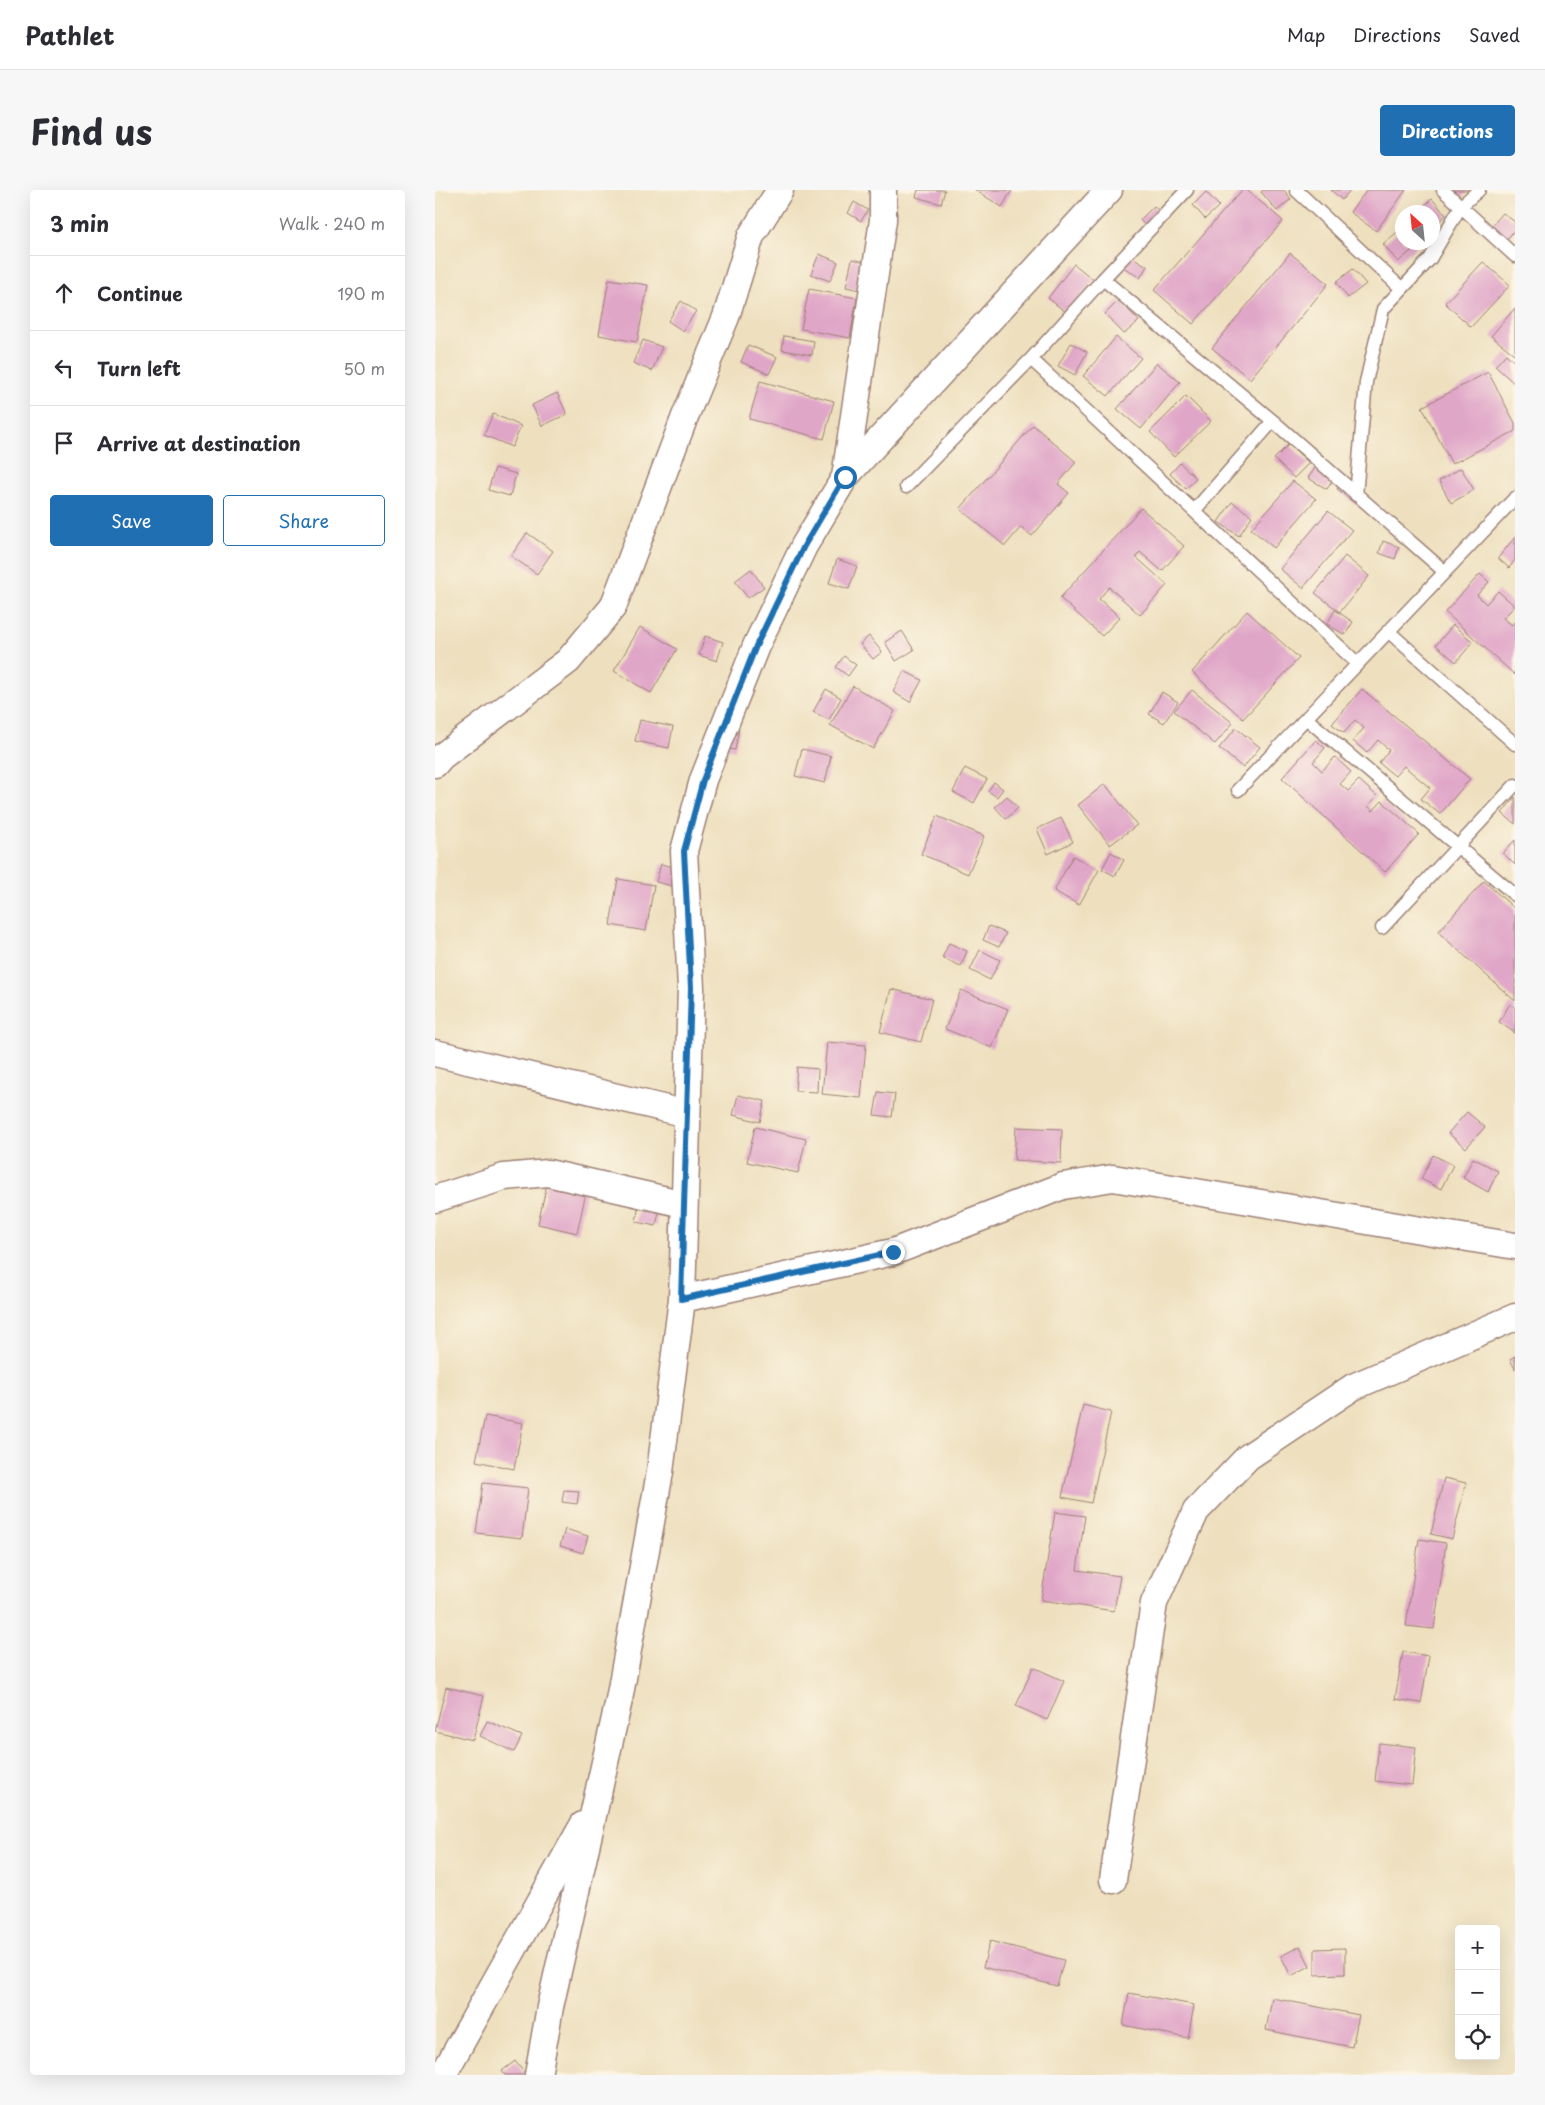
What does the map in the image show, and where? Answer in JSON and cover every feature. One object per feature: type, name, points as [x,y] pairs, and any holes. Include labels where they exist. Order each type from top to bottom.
[{"type":"street","points":[[435,764],[441,757],[567,661],[613,607],[684,420],[726,317],[751,236],[780,190]]},
{"type":"street","points":[[845,477],[883,220],[883,190]]},
{"type":"street","points":[[538,2075],[550,2007],[619,1700],[660,1472],[681,1299],[691,988],[684,851],[703,780],[756,646],[804,546],[845,477],[1109,190]]},
{"type":"street","points":[[435,1053],[687,1114]]},
{"type":"street","points":[[435,1199],[504,1177],[549,1173],[684,1204]]},
{"type":"street","points":[[681,1299],[893,1252],[1063,1186],[1113,1178],[1515,1246]]},
{"type":"street","points":[[1113,1880],[1154,1603],[1196,1511],[1248,1457],[1353,1387],[1515,1317]]},
{"type":"street","points":[[443,2075],[596,1801]]},
{"type":"lane","points":[[906,487],[1031,359],[1187,190]]},
{"type":"lane","points":[[1296,190],[1402,289]]},
{"type":"lane","points":[[1443,190],[1515,256]]},
{"type":"lane","points":[[1356,495],[1366,382],[1383,309],[1430,259],[1461,206],[1479,190]]},
{"type":"lane","points":[[1103,280],[1273,422],[1445,572]]},
{"type":"lane","points":[[1031,359],[1357,663]]},
{"type":"lane","points":[[1194,511],[1273,422]]},
{"type":"lane","points":[[1238,790],[1515,498]]},
{"type":"lane","points":[[1388,630],[1515,744]]},
{"type":"lane","points":[[1307,719],[1515,895]]},
{"type":"lane","points":[[1382,928],[1515,785]]},
{"type":"building","points":[[918,190],[945,190],[941,204],[916,197]]},
{"type":"building","points":[[975,190],[1012,190],[1002,207]]},
{"type":"building","points":[[1242,190],[1247,190],[1283,221],[1193,324],[1154,290]]},
{"type":"building","points":[[1263,190],[1284,190],[1291,199],[1277,211],[1261,192]]},
{"type":"building","points":[[1331,190],[1350,190],[1342,200]]},
{"type":"building","points":[[1367,190],[1406,190],[1376,231],[1350,212]]},
{"type":"building","points":[[1453,190],[1469,190],[1462,198]]},
{"type":"building","points":[[1206,192],[1219,206],[1205,219],[1193,205]]},
{"type":"building","points":[[1432,199],[1437,205],[1425,205]]},
{"type":"building","points":[[854,202],[868,210],[861,221],[848,213]]},
{"type":"building","points":[[1154,206],[1165,216],[1151,232],[1140,220]]},
{"type":"building","points":[[1440,208],[1446,215],[1440,221]]},
{"type":"building","points":[[1503,213],[1515,222],[1515,229],[1505,242],[1489,229]]},
{"type":"building","points":[[1395,234],[1395,250],[1412,250],[1398,262],[1383,244]]},
{"type":"building","points":[[1290,253],[1328,284],[1250,379],[1212,348]]},
{"type":"building","points":[[819,254],[838,262],[830,281],[811,274]]},
{"type":"building","points":[[1129,255],[1147,266],[1140,278],[1122,266]]},
{"type":"building","points":[[852,259],[870,263],[864,291],[846,287]]},
{"type":"building","points":[[1483,262],[1510,285],[1471,327],[1445,303]]},
{"type":"building","points":[[1074,264],[1094,280],[1067,313],[1048,298]]},
{"type":"building","points":[[1353,269],[1366,284],[1348,298],[1336,282]]},
{"type":"building","points":[[609,279],[648,285],[637,342],[599,335]]},
{"type":"building","points":[[809,289],[857,298],[850,338],[801,329]]},
{"type":"building","points":[[1119,300],[1139,321],[1124,334],[1105,314]]},
{"type":"building","points":[[681,301],[696,311],[683,331],[668,321]]},
{"type":"building","points":[[1515,308],[1515,352],[1514,354],[1491,336]]},
{"type":"building","points":[[784,336],[814,341],[812,355],[782,350]]},
{"type":"building","points":[[1116,337],[1141,358],[1108,396],[1083,376]]},
{"type":"building","points":[[643,340],[662,347],[652,371],[633,363]]},
{"type":"building","points":[[1071,343],[1087,352],[1075,375],[1058,366]]},
{"type":"building","points":[[748,345],[777,357],[769,374],[741,362]]},
{"type":"building","points":[[1506,354],[1515,362],[1515,384],[1495,366]]},
{"type":"building","points":[[1157,363],[1180,382],[1141,429],[1117,409]]},
{"type":"building","points":[[1488,372],[1515,423],[1515,431],[1452,464],[1422,407]]},
{"type":"building","points":[[760,381],[834,401],[824,439],[749,419]]},
{"type":"building","points":[[557,393],[567,414],[542,426],[532,405]]},
{"type":"building","points":[[1186,396],[1211,421],[1174,457],[1150,432]]},
{"type":"building","points":[[493,414],[521,426],[512,447],[484,435]]},
{"type":"building","points":[[1033,425],[1076,462],[1058,484],[1069,493],[1032,536],[1021,527],[1005,546],[960,509]]},
{"type":"building","points":[[1289,444],[1309,463],[1294,478],[1274,459]]},
{"type":"building","points":[[1180,463],[1196,478],[1186,489],[1170,474]]},
{"type":"building","points":[[495,468],[516,474],[510,496],[488,490]]},
{"type":"building","points":[[1315,468],[1334,478],[1327,489],[1308,478]]},
{"type":"building","points":[[1461,468],[1474,490],[1451,503],[1439,481]]},
{"type":"building","points":[[1346,479],[1363,495],[1355,504],[1337,489]]},
{"type":"building","points":[[1293,481],[1316,499],[1274,548],[1251,529]]},
{"type":"building","points":[[1232,502],[1252,516],[1239,536],[1218,522]]},
{"type":"building","points":[[1141,508],[1184,546],[1162,571],[1140,552],[1136,557],[1167,585],[1140,615],[1109,587],[1099,599],[1120,617],[1102,636],[1060,598]]},
{"type":"building","points":[[1328,511],[1352,530],[1303,588],[1280,569]]},
{"type":"building","points":[[527,533],[553,551],[537,574],[511,556]]},
{"type":"building","points":[[1515,537],[1515,560],[1509,568],[1498,558]]},
{"type":"building","points":[[1383,541],[1399,547],[1395,559],[1379,553]]},
{"type":"building","points":[[1345,556],[1369,576],[1340,612],[1315,593]]},
{"type":"building","points":[[837,559],[857,566],[849,589],[829,583]]},
{"type":"building","points":[[751,569],[764,587],[748,598],[735,581]]},
{"type":"building","points":[[1480,574],[1489,582],[1477,595],[1486,604],[1498,591],[1515,606],[1503,618],[1512,625],[1515,621],[1515,675],[1445,612]]},
{"type":"building","points":[[1335,610],[1353,622],[1345,635],[1327,624]]},
{"type":"building","points":[[1247,611],[1299,658],[1243,719],[1192,672]]},
{"type":"building","points":[[1453,625],[1473,642],[1456,662],[1436,645]]},
{"type":"building","points":[[640,627],[677,649],[651,693],[614,671]]},
{"type":"building","points":[[902,631],[914,650],[896,661],[885,642]]},
{"type":"building","points":[[705,636],[723,642],[717,661],[699,655]]},
{"type":"building","points":[[869,636],[882,652],[873,659],[860,644]]},
{"type":"building","points":[[844,656],[856,665],[848,676],[836,667]]},
{"type":"building","points":[[904,671],[922,680],[910,702],[893,692]]},
{"type":"building","points":[[853,686],[895,711],[873,749],[830,725]]},
{"type":"building","points":[[826,689],[841,698],[829,720],[813,712]]},
{"type":"building","points":[[1362,689],[1470,779],[1440,814],[1421,799],[1430,788],[1404,766],[1395,776],[1379,763],[1389,750],[1378,740],[1367,753],[1353,741],[1364,728],[1355,720],[1344,733],[1332,724]]},
{"type":"building","points":[[1192,690],[1233,723],[1215,744],[1174,711]]},
{"type":"building","points":[[1162,692],[1178,702],[1164,723],[1149,714]]},
{"type":"building","points":[[640,720],[673,727],[669,748],[635,741]]},
{"type":"building","points":[[723,726],[739,730],[735,750],[719,747]]},
{"type":"building","points":[[1236,728],[1260,747],[1243,768],[1219,748]]},
{"type":"building","points":[[1316,740],[1325,748],[1313,762],[1322,771],[1335,757],[1351,772],[1340,784],[1348,791],[1359,780],[1377,796],[1368,806],[1373,811],[1382,801],[1419,834],[1385,872],[1282,778]]},
{"type":"building","points":[[802,749],[831,756],[825,783],[795,776]]},
{"type":"building","points":[[965,768],[987,779],[974,803],[953,792]]},
{"type":"building","points":[[994,782],[1003,789],[997,797],[988,791]]},
{"type":"building","points":[[1105,784],[1137,825],[1110,845],[1078,805]]},
{"type":"building","points":[[1007,796],[1018,808],[1006,819],[995,807]]},
{"type":"building","points":[[1515,797],[1515,824],[1502,813]]},
{"type":"building","points":[[937,816],[984,836],[968,874],[921,854]]},
{"type":"building","points":[[1061,818],[1073,842],[1048,854],[1037,829]]},
{"type":"building","points":[[1515,840],[1515,865],[1503,853]]},
{"type":"building","points":[[1111,852],[1124,860],[1115,876],[1102,869]]},
{"type":"building","points":[[1073,856],[1099,870],[1079,905],[1054,891]]},
{"type":"building","points":[[661,864],[682,869],[677,887],[656,882]]},
{"type":"building","points":[[618,879],[654,885],[646,931],[610,925]]},
{"type":"building","points":[[1484,881],[1515,909],[1515,1001],[1438,932]]},
{"type":"building","points":[[989,926],[1006,933],[999,947],[983,940]]},
{"type":"building","points":[[949,943],[967,951],[961,966],[942,958]]},
{"type":"building","points":[[980,950],[1000,960],[990,980],[970,970]]},
{"type":"building","points":[[891,989],[932,999],[921,1042],[880,1032]]},
{"type":"building","points":[[961,990],[1008,1009],[992,1048],[945,1029]]},
{"type":"building","points":[[1510,1004],[1515,1007],[1515,1033],[1499,1022]]},
{"type":"building","points":[[827,1042],[866,1045],[861,1098],[822,1094]]},
{"type":"building","points":[[797,1067],[818,1069],[817,1092],[795,1091]]},
{"type":"building","points":[[878,1092],[895,1094],[892,1117],[874,1115]]},
{"type":"building","points":[[738,1095],[765,1101],[760,1122],[733,1115]]},
{"type":"building","points":[[1467,1112],[1485,1127],[1466,1148],[1448,1133]]},
{"type":"building","points":[[755,1127],[806,1139],[798,1173],[747,1162]]},
{"type":"building","points":[[1016,1127],[1062,1129],[1061,1163],[1014,1160]]},
{"type":"building","points":[[1433,1155],[1453,1165],[1441,1189],[1421,1179]]},
{"type":"building","points":[[1473,1158],[1498,1171],[1488,1192],[1463,1178]]},
{"type":"building","points":[[548,1179],[587,1188],[577,1233],[538,1224]]},
{"type":"building","points":[[639,1204],[660,1207],[656,1226],[636,1222]]},
{"type":"building","points":[[1515,1356],[1515,1369],[1510,1359]]},
{"type":"building","points":[[1083,1405],[1111,1412],[1091,1503],[1062,1497]]},
{"type":"building","points":[[485,1416],[523,1423],[514,1469],[476,1461]]},
{"type":"building","points":[[1444,1478],[1466,1483],[1452,1539],[1431,1534]]},
{"type":"building","points":[[483,1483],[528,1488],[522,1538],[476,1533]]},
{"type":"building","points":[[564,1490],[579,1491],[577,1504],[562,1502]]},
{"type":"building","points":[[1055,1512],[1085,1516],[1077,1570],[1120,1576],[1114,1611],[1041,1600]]},
{"type":"building","points":[[565,1529],[588,1536],[583,1553],[560,1546]]},
{"type":"building","points":[[1419,1539],[1446,1543],[1434,1629],[1406,1626]]},
{"type":"building","points":[[1403,1652],[1429,1656],[1421,1703],[1395,1699]]},
{"type":"building","points":[[1033,1667],[1064,1681],[1047,1720],[1016,1706]]},
{"type":"building","points":[[446,1687],[484,1696],[473,1740],[435,1731]]},
{"type":"building","points":[[487,1721],[522,1736],[514,1752],[480,1736]]},
{"type":"building","points":[[1379,1743],[1416,1747],[1412,1785],[1375,1781]]},
{"type":"building","points":[[990,1941],[1064,1960],[1057,1986],[983,1967]]},
{"type":"building","points":[[1300,1946],[1310,1966],[1291,1976],[1281,1956]]},
{"type":"building","points":[[1345,1948],[1345,1974],[1315,1975],[1315,1949]]},
{"type":"building","points":[[1129,1993],[1194,2005],[1188,2038],[1123,2025]]},
{"type":"building","points":[[1272,1998],[1359,2015],[1352,2047],[1266,2030]]},
{"type":"building","points":[[515,2061],[526,2075],[505,2075],[502,2071]]},
{"type":"route","points":[[845,477],[804,546],[756,646],[703,780],[684,851],[691,988],[681,1299],[893,1252]]}]
